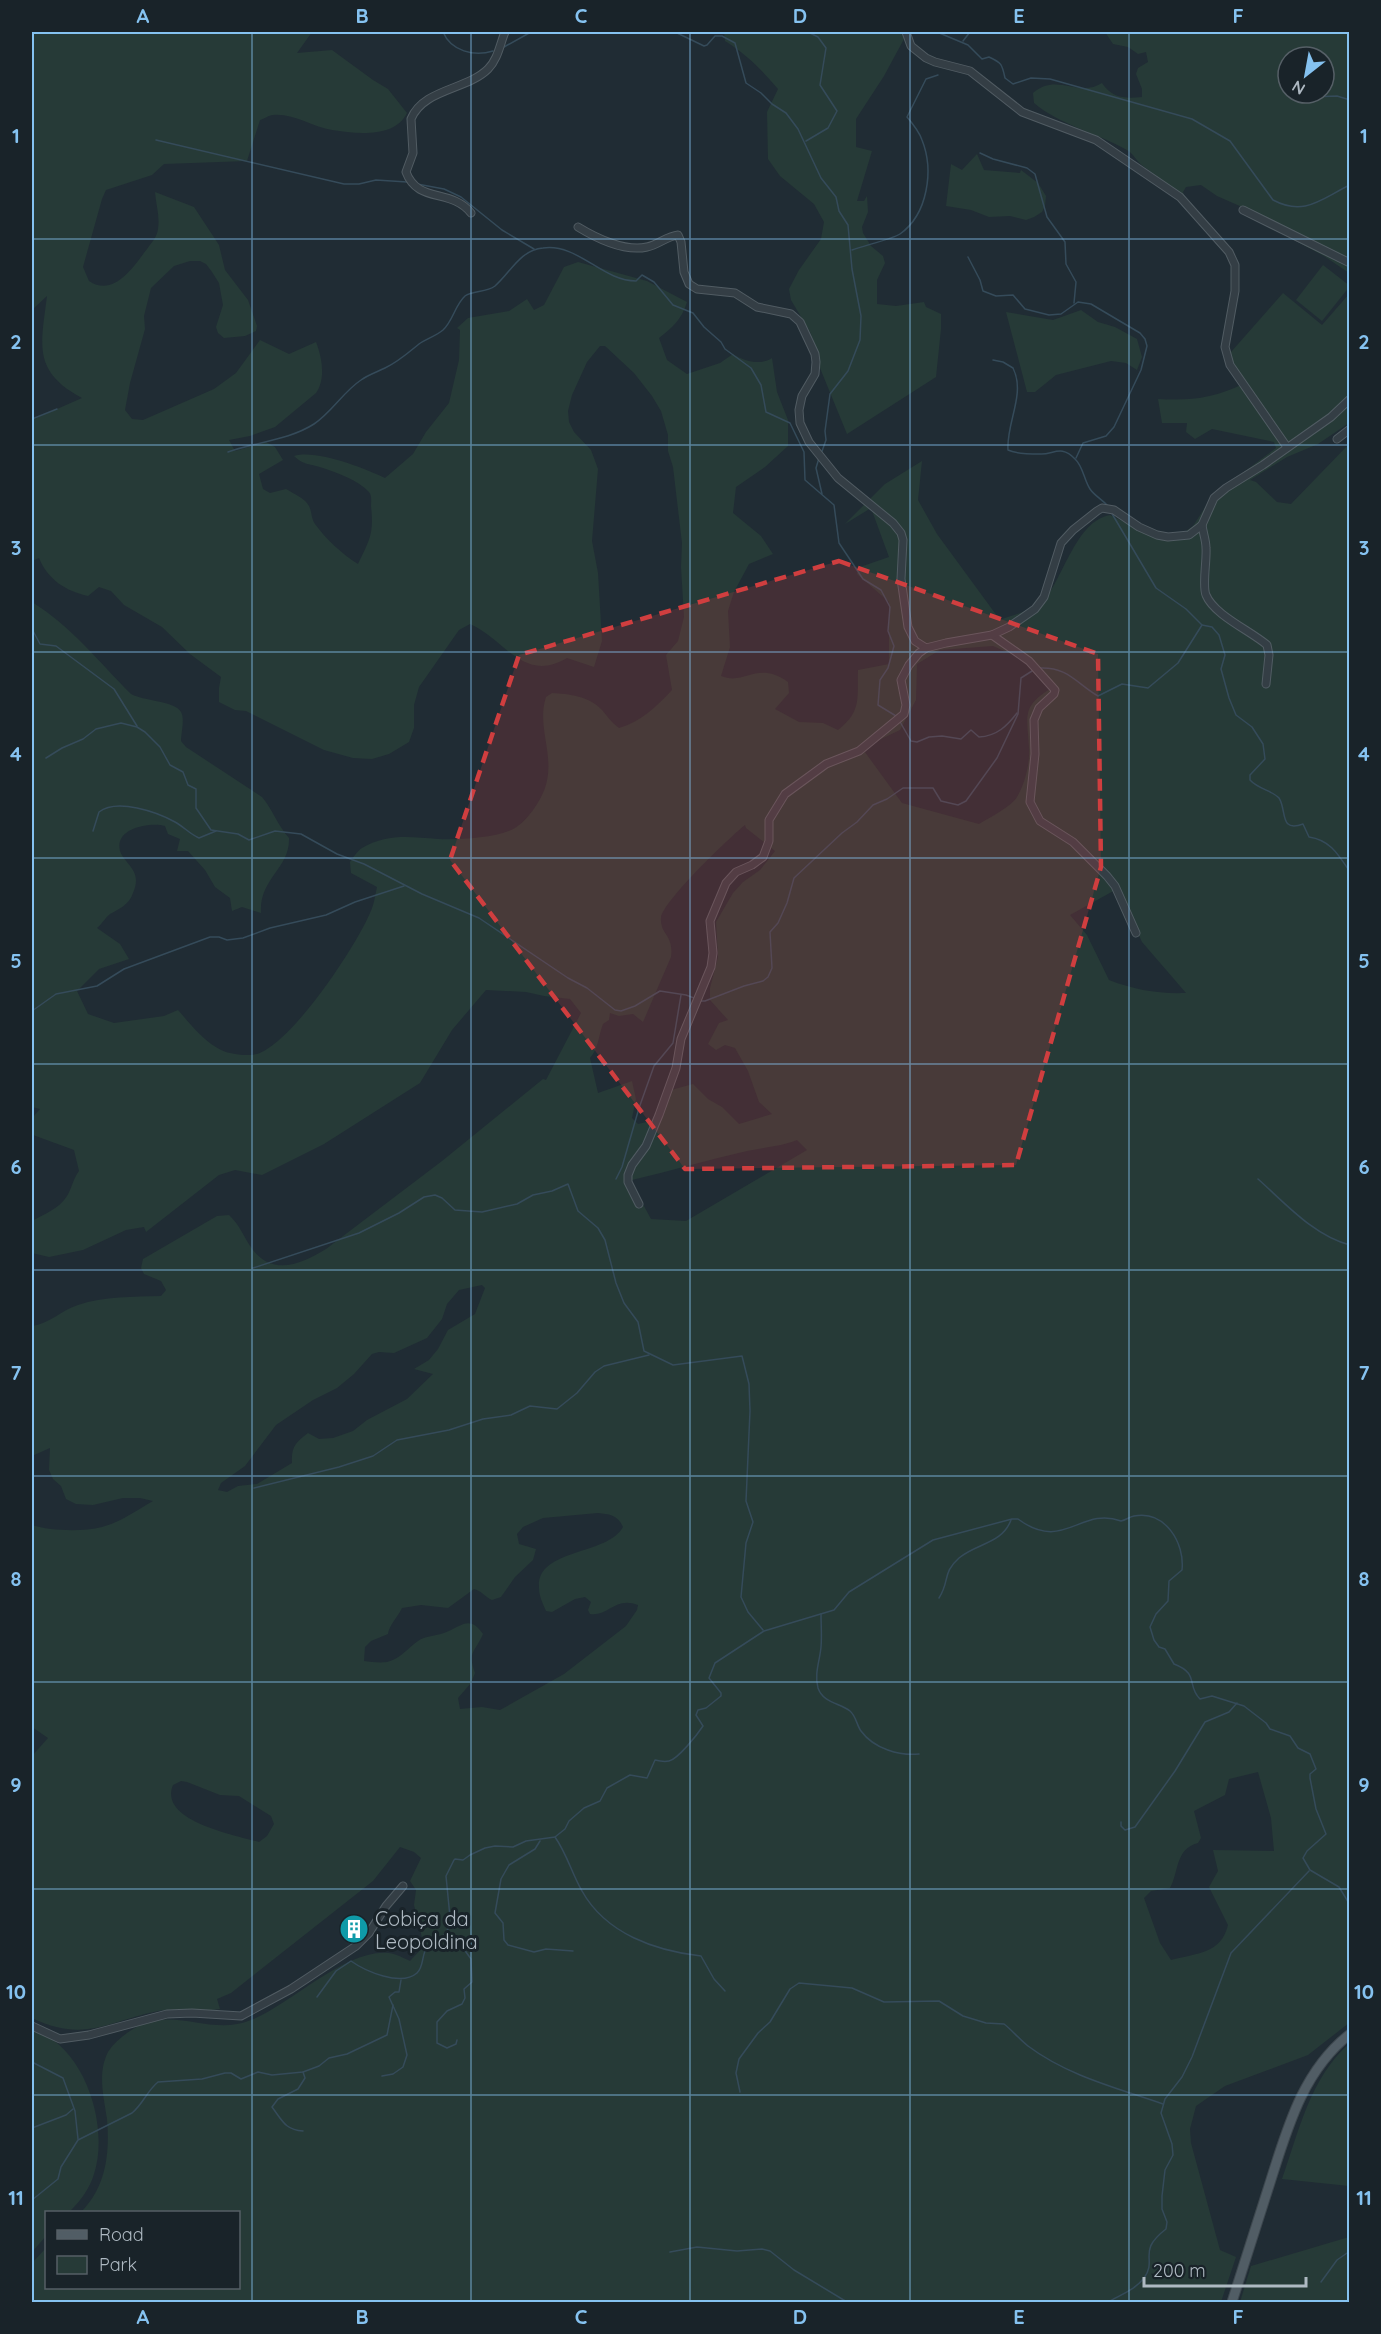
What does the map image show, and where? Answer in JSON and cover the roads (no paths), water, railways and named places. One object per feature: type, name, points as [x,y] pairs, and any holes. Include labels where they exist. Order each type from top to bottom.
[{"type":"main road","points":[[1232,2302],[1297,2106],[1312,2075],[1323,2060],[1350,2034]]},
{"type":"street","points":[[471,213],[466,207],[453,200],[419,190],[410,181],[405,172],[413,153],[411,118],[419,106],[488,69],[495,60],[505,32]]},
{"type":"street","points":[[906,32],[911,46],[926,58],[970,71],[1022,112],[1096,140],[1180,197],[1233,258],[1236,280],[1225,340],[1225,354],[1287,447]]},
{"type":"street","points":[[1243,210],[1350,263]]},
{"type":"street","points":[[578,227],[631,248],[647,247],[678,235],[681,242],[684,272],[689,284],[697,289],[735,293],[761,309],[791,314],[800,322],[815,354],[816,362],[815,374],[802,396],[799,410],[800,423],[809,442],[838,478],[893,523],[901,533],[903,540],[901,579],[908,627],[915,640],[926,648]]},
{"type":"street","points":[[639,1204],[628,1182],[628,1175],[632,1165],[646,1146],[659,1115],[676,1068],[681,1039],[711,967],[713,953],[711,921],[726,883],[736,872],[763,857],[769,841],[769,820],[784,794],[826,764],[859,751],[904,714],[906,705],[901,680],[915,657],[926,648],[992,635],[1009,627],[1040,604],[1061,543],[1073,530],[1100,509],[1114,510],[1148,532],[1168,537],[1189,535],[1202,525],[1214,498],[1331,417],[1350,399]]},
{"type":"street","points":[[1337,439],[1350,429]]},
{"type":"street","points":[[1202,525],[1206,544],[1207,571],[1204,588],[1207,598],[1220,611],[1267,645],[1269,655],[1266,684]]},
{"type":"street","points":[[992,635],[1029,661],[1055,690],[1054,694],[1039,708],[1033,726],[1035,754],[1030,795],[1036,816],[1044,825],[1073,842],[1107,876],[1136,933]]},
{"type":"street","points":[[32,2026],[60,2039],[89,2035],[167,2014],[241,2016],[291,1989],[356,1946],[369,1933],[386,1906],[403,1886]]},
{"type":"waterway","points":[[443,32],[452,44],[464,51],[471,53],[493,51]]},
{"type":"waterway","points":[[504,47],[531,32]]},
{"type":"waterway","points":[[675,32],[704,46],[715,36],[722,36],[735,43],[746,83],[786,113],[798,129],[821,178],[836,197],[839,211],[848,225],[852,269],[861,316],[860,340],[848,371],[830,394],[826,440],[821,454]]},
{"type":"waterway","points":[[806,141],[828,128],[837,111],[820,85],[826,48],[818,37],[808,32]]},
{"type":"waterway","points":[[937,32],[968,45],[982,59],[989,57],[997,61],[1001,64],[1005,78],[1013,84],[1031,78],[1050,79],[1192,119],[1230,141],[1273,200],[1284,205],[1295,207],[1313,204],[1350,185]]},
{"type":"waterway","points":[[963,41],[970,32]]},
{"type":"waterway","points":[[852,250],[900,234],[917,215],[926,191],[928,165],[921,137],[907,117],[926,79],[938,75]]},
{"type":"waterway","points":[[1336,96],[1350,100]]},
{"type":"waterway","points":[[156,140],[344,184],[359,184],[376,180],[407,182]]},
{"type":"waterway","points":[[980,153],[1027,168],[1035,174],[1047,217],[1065,242],[1066,264],[1076,282],[1074,303]]},
{"type":"waterway","points":[[417,184],[444,189],[461,197],[502,230],[534,249]]},
{"type":"waterway","points":[[228,452],[294,434],[314,424],[361,380],[394,363],[443,330],[465,296],[495,286],[522,257],[535,250],[556,248],[568,251],[624,279],[636,281],[642,275],[654,282],[673,305],[693,313],[725,349],[751,368],[761,385],[766,412],[790,423],[804,452],[805,480],[834,505],[839,543],[863,579],[881,590],[890,607],[888,631],[894,646],[888,668],[880,680],[878,705],[896,716]]},
{"type":"waterway","points":[[968,257],[983,291],[996,296],[1013,295],[1025,309],[1049,315],[1061,314],[1078,302],[1091,304],[1140,333],[1145,339],[1147,346],[1141,370],[1114,427],[1106,436],[1083,443],[1076,458]]},
{"type":"waterway","points":[[993,360],[1003,362],[1013,368],[1016,378],[1017,398],[1008,450],[1036,454],[1065,452],[1078,462],[1090,489],[1107,505]]},
{"type":"waterway","points":[[32,419],[57,409]]},
{"type":"waterway","points":[[819,458],[816,468],[822,494]]},
{"type":"waterway","points":[[1111,512],[1156,588],[1186,609],[1202,625],[1212,627],[1219,635],[1225,655],[1221,669],[1229,698],[1236,715],[1252,727],[1263,744],[1265,759],[1250,775],[1250,780],[1279,798],[1287,823],[1295,826],[1303,824],[1309,837],[1328,845],[1350,872]]},
{"type":"waterway","points":[[1040,668],[1050,668],[1065,673],[1098,696],[1122,684],[1148,688],[1178,663],[1202,625]]},
{"type":"waterway","points":[[32,629],[40,644],[56,646],[114,689],[137,726]]},
{"type":"waterway","points":[[698,1001],[705,1001],[763,981],[768,977],[772,968],[770,932],[778,923],[787,903],[794,878],[873,805],[903,788],[933,788],[941,801],[958,805],[966,801],[997,758],[1018,714],[1021,678],[1032,671]]},
{"type":"waterway","points":[[899,720],[911,741],[917,742],[929,737],[942,736],[961,739],[971,730],[979,737],[991,735],[1005,726],[1017,713]]},
{"type":"waterway","points":[[46,758],[83,739],[96,729],[121,723],[137,727],[160,747],[170,765],[183,772],[188,785],[196,789],[196,808],[211,830],[238,834],[249,840],[275,831],[301,834],[337,854],[364,864],[422,894],[479,918],[568,978],[587,988],[615,1010],[621,1011],[635,1006],[660,991],[694,998]]},
{"type":"waterway","points":[[93,831],[99,812],[116,806],[137,808],[158,814],[199,838],[216,831]]},
{"type":"waterway","points":[[32,1011],[56,994],[97,986],[124,969],[210,937],[227,940],[243,938],[270,928],[326,915],[355,902],[404,886]]},
{"type":"waterway","points":[[616,1179],[622,1167],[654,1066],[673,1043],[681,995]]},
{"type":"waterway","points":[[1258,1179],[1312,1226],[1337,1241],[1350,1245]]},
{"type":"waterway","points":[[253,1268],[359,1233],[399,1213],[424,1197],[435,1195],[455,1210],[482,1212],[517,1204],[533,1195],[552,1191],[568,1184],[578,1211],[598,1228],[605,1240],[616,1283],[624,1303],[638,1322],[644,1351],[673,1365],[742,1356],[749,1384],[750,1411],[746,1501],[753,1522],[746,1543],[741,1597],[748,1612],[763,1630]]},
{"type":"waterway","points":[[254,1488],[373,1456],[397,1440],[449,1430],[483,1419],[511,1415],[530,1406],[557,1409],[604,1366],[649,1355]]},
{"type":"waterway","points":[[317,1997],[336,1971],[351,1961],[374,1973],[393,1978],[410,1977],[417,1973],[425,1951],[436,1947],[448,1929],[450,1917],[446,1876],[455,1859],[463,1860],[485,1848],[513,1847],[526,1841],[555,1837],[584,1808],[600,1801],[607,1788],[630,1775],[647,1778],[655,1760],[669,1761],[677,1756],[703,1726],[696,1715],[698,1710],[706,1708],[721,1696],[709,1678],[715,1663],[764,1631],[834,1610],[849,1592],[933,1540],[1012,1519],[1018,1519],[1034,1528],[1048,1532],[1060,1531],[1094,1519],[1107,1518],[1121,1521],[1145,1515],[1164,1523],[1176,1539],[1180,1549],[1182,1570],[1169,1581],[1168,1601],[1156,1614],[1150,1627],[1154,1640],[1159,1647],[1165,1649],[1174,1664],[1187,1672],[1200,1699],[1212,1696],[1244,1706],[1266,1723],[1270,1729],[1290,1736],[1298,1748],[1310,1754],[1316,1769],[1310,1774],[1316,1809],[1326,1834],[1307,1851],[1303,1858],[1310,1870],[1339,1887],[1350,1905]]},
{"type":"waterway","points":[[939,1598],[954,1563],[966,1553],[1002,1534],[1011,1520]]},
{"type":"waterway","points":[[821,1614],[821,1643],[817,1678],[820,1693],[828,1700],[850,1711],[861,1731],[880,1747],[904,1754],[919,1754]]},
{"type":"waterway","points":[[1121,1822],[1125,1830],[1135,1827],[1175,1771],[1205,1722],[1229,1712],[1237,1703]]},
{"type":"waterway","points":[[555,1837],[582,1891],[604,1919],[618,1929],[650,1945],[701,1956],[714,1979],[725,1991]]},
{"type":"waterway","points":[[540,1841],[535,1849],[509,1865],[501,1879],[495,1913],[503,1923],[504,1940],[508,1945],[534,1952],[546,1949],[573,1951]]},
{"type":"waterway","points":[[1108,2302],[1132,2289],[1144,2278],[1148,2271],[1152,2244],[1166,2229],[1167,2222],[1162,2209],[1162,2196],[1165,2170],[1173,2155],[1172,2144],[1161,2113],[1165,2099],[1182,2077],[1192,2057],[1231,1953],[1309,1871]]},
{"type":"waterway","points":[[443,1938],[451,1944],[461,1945],[471,1959],[472,1982],[464,1989],[465,1998],[462,2004],[447,2011],[437,2022],[437,2043],[447,2048],[456,2044],[457,2040]]},
{"type":"waterway","points":[[382,2076],[393,2074],[403,2067],[407,2055],[399,2019],[389,1997],[399,1992],[401,1980]]},
{"type":"waterway","points":[[740,2092],[736,2073],[739,2059],[758,2033],[770,2022],[790,1989],[799,1983],[852,1988],[884,2002],[939,2001],[963,2016],[986,2023],[1004,2024],[1028,2046],[1076,2073],[1163,2104]]},
{"type":"waterway","points":[[32,2200],[58,2179],[61,2167],[78,2140],[132,2113],[158,2082],[202,2079],[225,2073],[231,2073],[241,2079],[258,2072],[272,2075],[303,2072],[319,2066],[329,2058],[347,2054],[387,2035],[393,2005]]},
{"type":"waterway","points":[[32,2062],[63,2078],[75,2111],[78,2139]]},
{"type":"waterway","points":[[303,2072],[305,2078],[298,2089],[278,2099],[272,2107],[288,2126],[303,2131]]},
{"type":"waterway","points":[[32,2128],[66,2115],[73,2109]]},
{"type":"waterway","points":[[670,2252],[697,2247],[737,2251],[762,2249],[770,2251],[794,2270],[847,2302]]},
{"type":"waterway","points":[[1321,2282],[1337,2260],[1350,2251]]},
{"type":"place","name":"Cobiça da Leopoldina","points":[[354,1929]]}]
